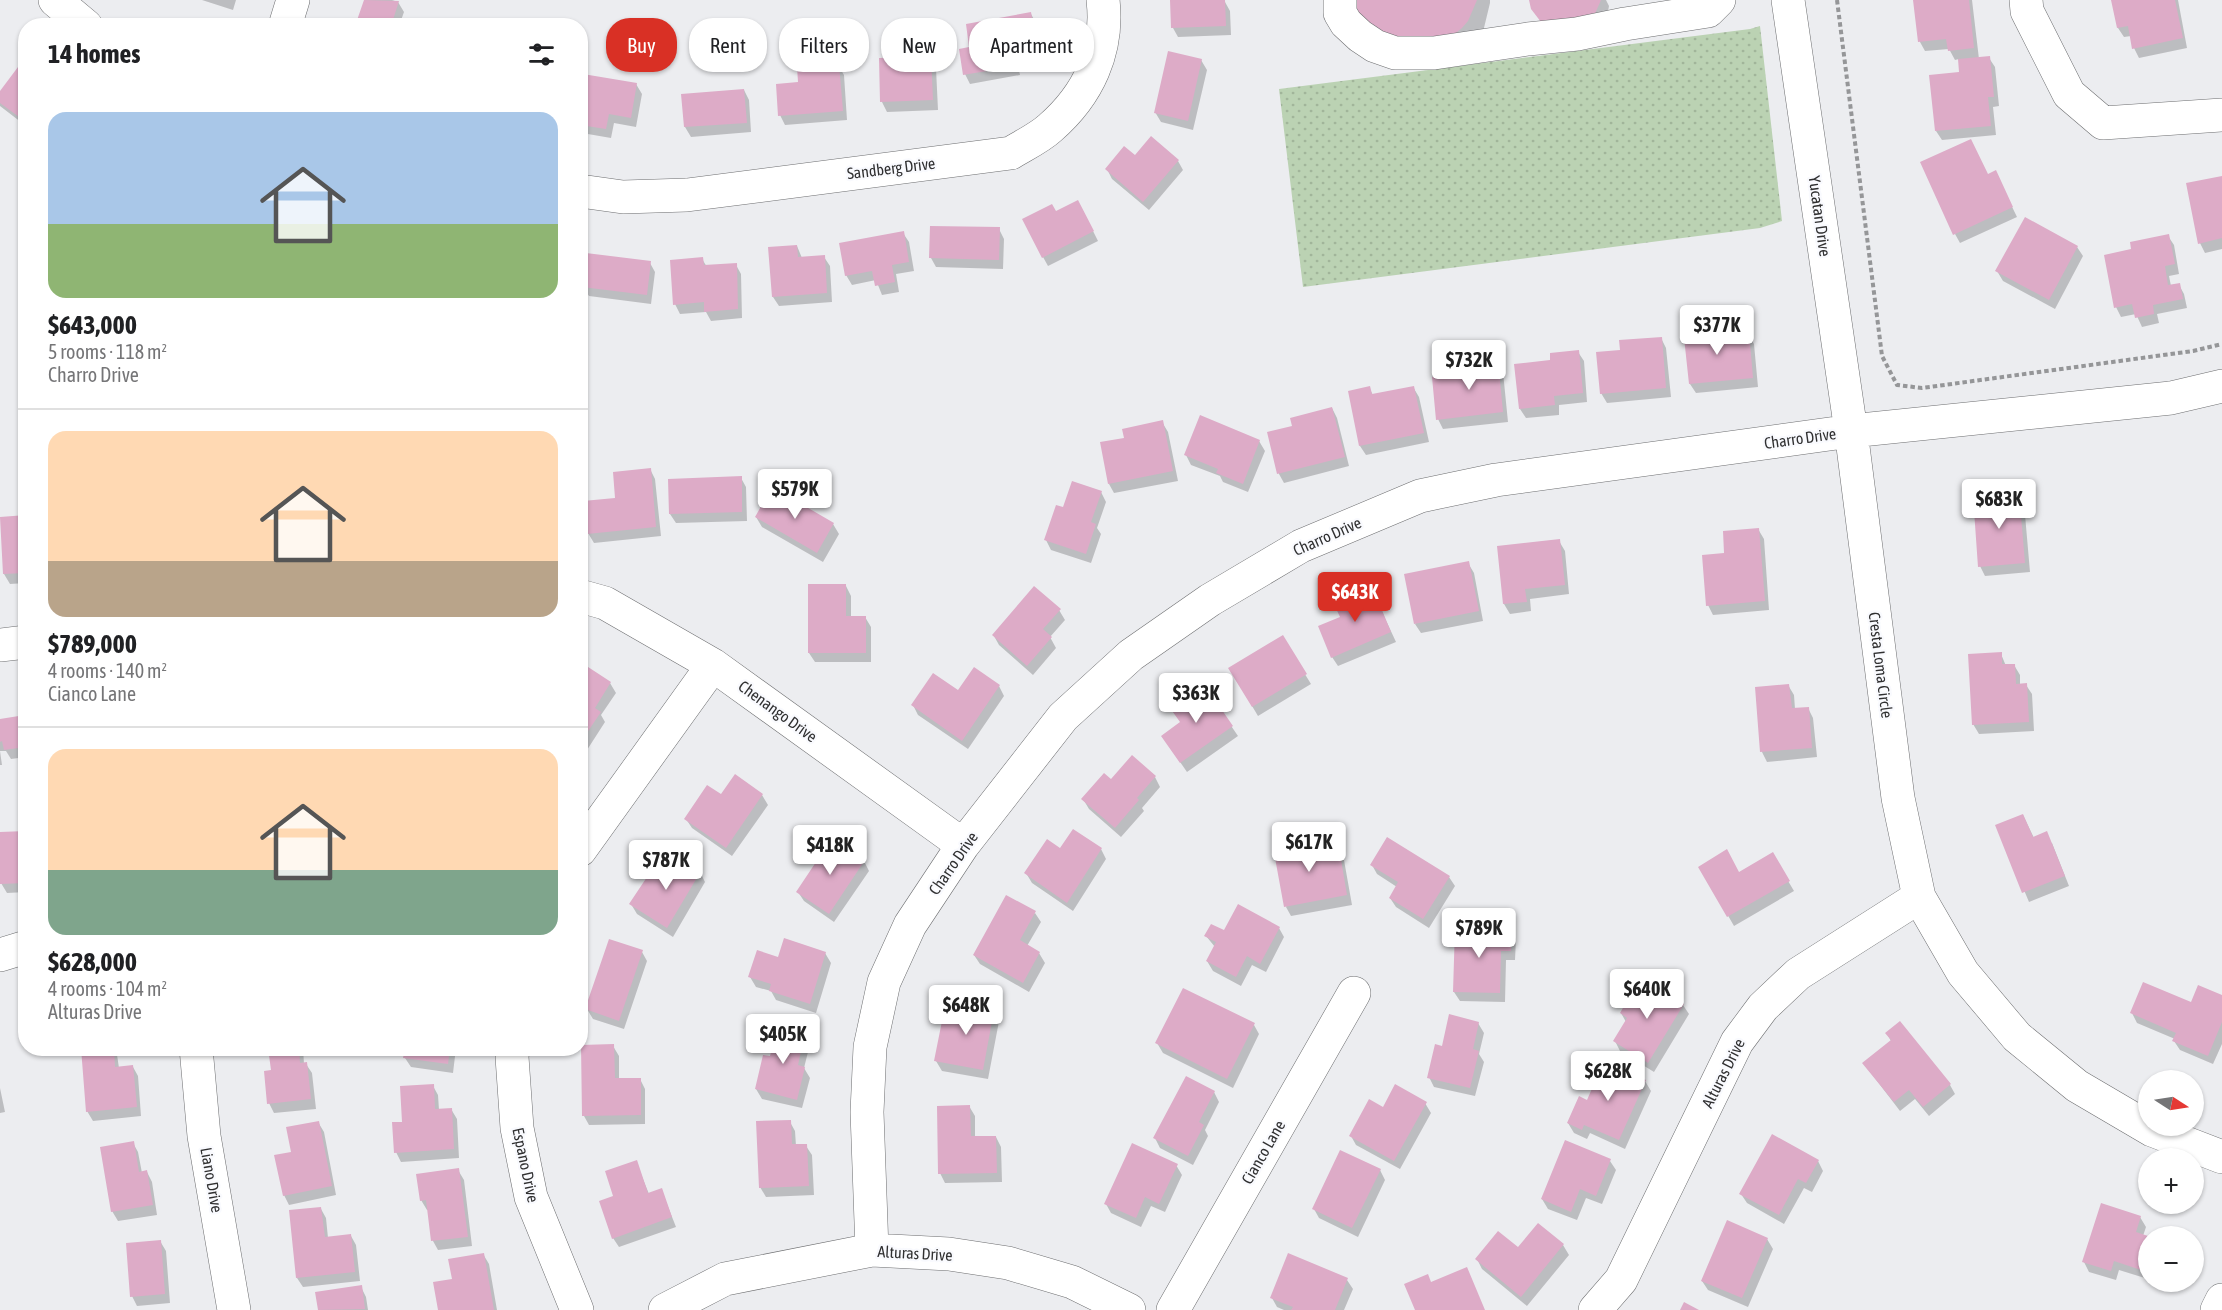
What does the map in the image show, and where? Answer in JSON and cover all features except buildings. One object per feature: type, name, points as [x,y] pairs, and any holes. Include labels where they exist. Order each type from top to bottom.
[{"type":"street","points":[[55,0],[77,18]]},
{"type":"street","points":[[287,18],[293,0]]},
{"type":"street","name":"Sandberg Drive","points":[[588,193],[623,197],[687,195],[1011,153],[1048,129],[1078,100],[1096,64],[1106,19],[1103,0]]},
{"type":"street","points":[[1340,0],[1340,12],[1346,23],[1375,46],[1395,53],[1434,53],[1577,34],[1707,11],[1719,0]]},
{"type":"street","name":"Yucatan Drive","points":[[1788,0],[1851,431]]},
{"type":"street","points":[[2026,0],[2027,10],[2068,94],[2103,123],[2222,115]]},
{"type":"street","name":"Charro Drive","points":[[872,1250],[867,1112],[870,1047],[884,982],[910,926],[963,846],[1063,717],[1131,655],[1210,600],[1301,546],[1420,496],[1475,484],[1851,431],[2171,398],[2222,386]]},
{"type":"street","name":"Cresta Loma Circle","points":[[1851,431],[1898,798],[1919,897],[1964,973],[2017,1037],[2077,1086],[2152,1130],[2222,1156]]},
{"type":"street","name":"Chenango Drive","points":[[588,599],[605,603],[713,665],[963,846]]},
{"type":"street","points":[[0,645],[18,643]]},
{"type":"street","points":[[588,839],[713,665]]},
{"type":"street","name":"Alturas Drive","points":[[1595,1310],[1621,1280],[1737,1042],[1763,1007],[1798,974],[1919,897]]},
{"type":"street","points":[[0,955],[18,949]]},
{"type":"street","name":"Cianco Lane","points":[[1173,1310],[1354,993]]},
{"type":"street","name":"Liano Drive","points":[[197,1056],[204,1136],[234,1310]]},
{"type":"street","name":"Espano Drive","points":[[512,1056],[517,1128],[531,1197],[577,1310]]},
{"type":"street","name":"Alturas Drive","points":[[665,1310],[725,1279],[872,1250],[949,1254],[1008,1263],[1072,1282],[1129,1310]]},
{"type":"street","points":[[2217,1310],[2222,1300]]},
{"type":"path","points":[[1837,0],[1882,356],[1897,385],[1922,388],[2193,351],[2222,344]]},
{"type":"green space","points":[[1760,26],[1782,221],[1760,228],[1303,287],[1279,89]]}]
